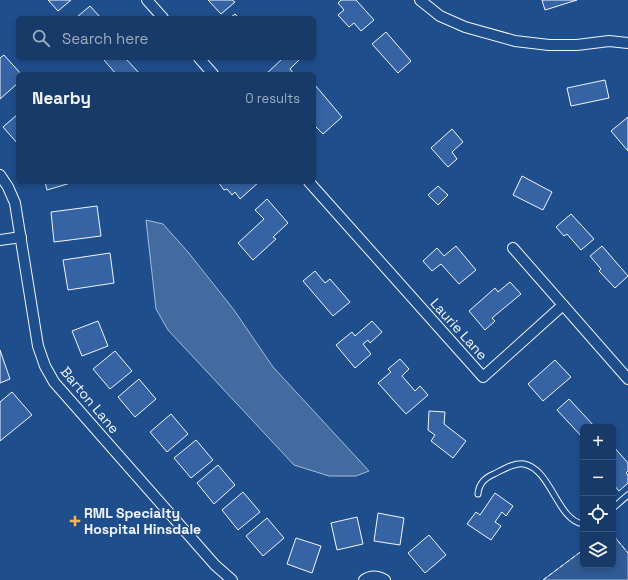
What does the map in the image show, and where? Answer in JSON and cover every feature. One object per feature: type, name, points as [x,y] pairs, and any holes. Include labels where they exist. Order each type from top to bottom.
[{"type":"street","points":[[147,0],[161,16]]},
{"type":"street","points":[[420,0],[440,16],[465,27],[515,41],[549,45],[577,45],[610,41],[628,43]]},
{"type":"street","points":[[201,60],[211,72]]},
{"type":"street","name":"Barton Lane","points":[[0,175],[8,187],[15,203],[38,346],[45,366],[54,382],[215,565],[232,580]]},
{"type":"street","name":"Laurie Lane","points":[[311,184],[483,377],[563,305]]},
{"type":"street","points":[[0,240],[21,237]]},
{"type":"street","points":[[513,248],[628,379]]},
{"type":"street","points":[[364,580],[372,576],[385,580]]},
{"type":"lane","points":[[478,494],[479,487],[485,478],[511,467],[523,464],[531,467],[540,475],[564,510],[574,522],[580,523]]},
{"type":"lane","points":[[616,505],[628,495]]},
{"type":"shaded area","points":[[146,220],[163,224],[188,252],[234,310],[273,367],[369,471],[356,476],[329,476],[294,465],[168,330],[156,309]]},
{"type":"shaded area","points":[[616,539],[628,553],[628,580],[543,580],[580,552],[580,568],[616,568]]},
{"type":"building","points":[[48,0],[71,0],[58,11]]},
{"type":"building","points":[[208,0],[232,0],[235,2],[221,14]]},
{"type":"building","points":[[341,0],[356,0],[374,20],[361,31],[354,23],[349,27],[338,15],[344,10],[338,3]]},
{"type":"building","points":[[542,0],[577,0],[545,10]]},
{"type":"building","points":[[90,6],[99,16],[78,16]]},
{"type":"building","points":[[386,32],[411,61],[398,73],[372,44]]},
{"type":"building","points":[[4,55],[19,72],[16,72],[16,85],[0,99],[0,58]]},
{"type":"building","points":[[104,60],[127,60],[138,72],[114,72]]},
{"type":"building","points":[[281,60],[299,60],[290,69],[292,72],[268,72]]},
{"type":"building","points":[[605,80],[609,98],[571,106],[567,88]]},
{"type":"building","points":[[316,86],[342,117],[323,134],[316,127]]},
{"type":"building","points":[[16,116],[16,142],[3,127]]},
{"type":"building","points":[[628,117],[628,151],[611,131]]},
{"type":"building","points":[[452,129],[463,142],[452,152],[457,159],[448,167],[431,148]]},
{"type":"building","points":[[522,176],[552,192],[543,210],[513,195]]},
{"type":"building","points":[[46,184],[67,184],[47,190]]},
{"type":"building","points":[[220,184],[257,184],[240,199],[235,192],[232,195],[227,189],[224,190]]},
{"type":"building","points":[[438,186],[448,195],[438,205],[428,195]]},
{"type":"building","points":[[267,199],[288,223],[273,237],[276,239],[253,260],[238,243],[264,219],[255,210]]},
{"type":"building","points":[[97,206],[101,236],[54,242],[51,212]]},
{"type":"building","points":[[571,214],[594,239],[581,250],[567,234],[564,236],[556,227]]},
{"type":"building","points":[[456,246],[476,270],[459,284],[441,264],[432,271],[423,261],[437,248],[444,256]]},
{"type":"building","points":[[602,246],[628,276],[615,288],[599,271],[601,269],[590,256]]},
{"type":"building","points":[[110,253],[114,283],[68,290],[63,260]]},
{"type":"building","points":[[315,271],[325,283],[330,279],[350,302],[333,316],[303,281]]},
{"type":"building","points":[[510,282],[521,294],[492,318],[495,321],[485,330],[469,311],[495,288],[498,292]]},
{"type":"building","points":[[98,321],[108,346],[82,356],[72,331]]},
{"type":"building","points":[[372,321],[382,332],[370,343],[368,340],[363,344],[371,354],[355,368],[336,345],[352,332],[355,336]]},
{"type":"building","points":[[0,350],[10,379],[0,383]]},
{"type":"building","points":[[115,351],[132,371],[110,389],[93,369]]},
{"type":"building","points":[[400,359],[409,369],[402,376],[415,391],[420,386],[428,395],[406,414],[378,383],[391,372],[388,369]]},
{"type":"building","points":[[555,360],[571,377],[543,401],[528,384]]},
{"type":"building","points":[[139,379],[156,399],[135,417],[118,397]]},
{"type":"building","points":[[12,392],[32,415],[0,441],[0,402]]},
{"type":"building","points":[[569,399],[592,424],[580,424],[580,435],[557,410]]},
{"type":"building","points":[[429,411],[445,412],[444,424],[466,441],[453,458],[431,441],[435,435],[428,430]]},
{"type":"building","points":[[171,414],[188,434],[167,452],[150,432]]},
{"type":"building","points":[[196,440],[213,460],[191,478],[174,458]]},
{"type":"building","points":[[616,449],[628,463],[628,471],[626,473],[628,475],[628,483],[619,491],[616,488]]},
{"type":"building","points":[[218,465],[235,485],[214,504],[197,483]]},
{"type":"building","points":[[243,492],[260,512],[238,530],[222,510]]},
{"type":"building","points":[[495,493],[513,506],[506,516],[502,512],[495,522],[501,526],[491,540],[467,524],[476,512],[480,515]]},
{"type":"building","points":[[378,513],[404,518],[400,545],[374,541]]},
{"type":"building","points":[[357,517],[363,544],[337,550],[331,523]]},
{"type":"building","points":[[267,518],[284,538],[263,556],[246,536]]},
{"type":"building","points":[[429,535],[446,555],[425,573],[408,553]]},
{"type":"building","points":[[296,538],[321,546],[312,573],[287,564]]},
{"type":"fence","points":[[616,539],[628,553]]},
{"type":"fence","points":[[543,580],[580,552]]},
{"type":"place","name":"RML Specialty Hospital Hinsdale","points":[[75,521]]}]
